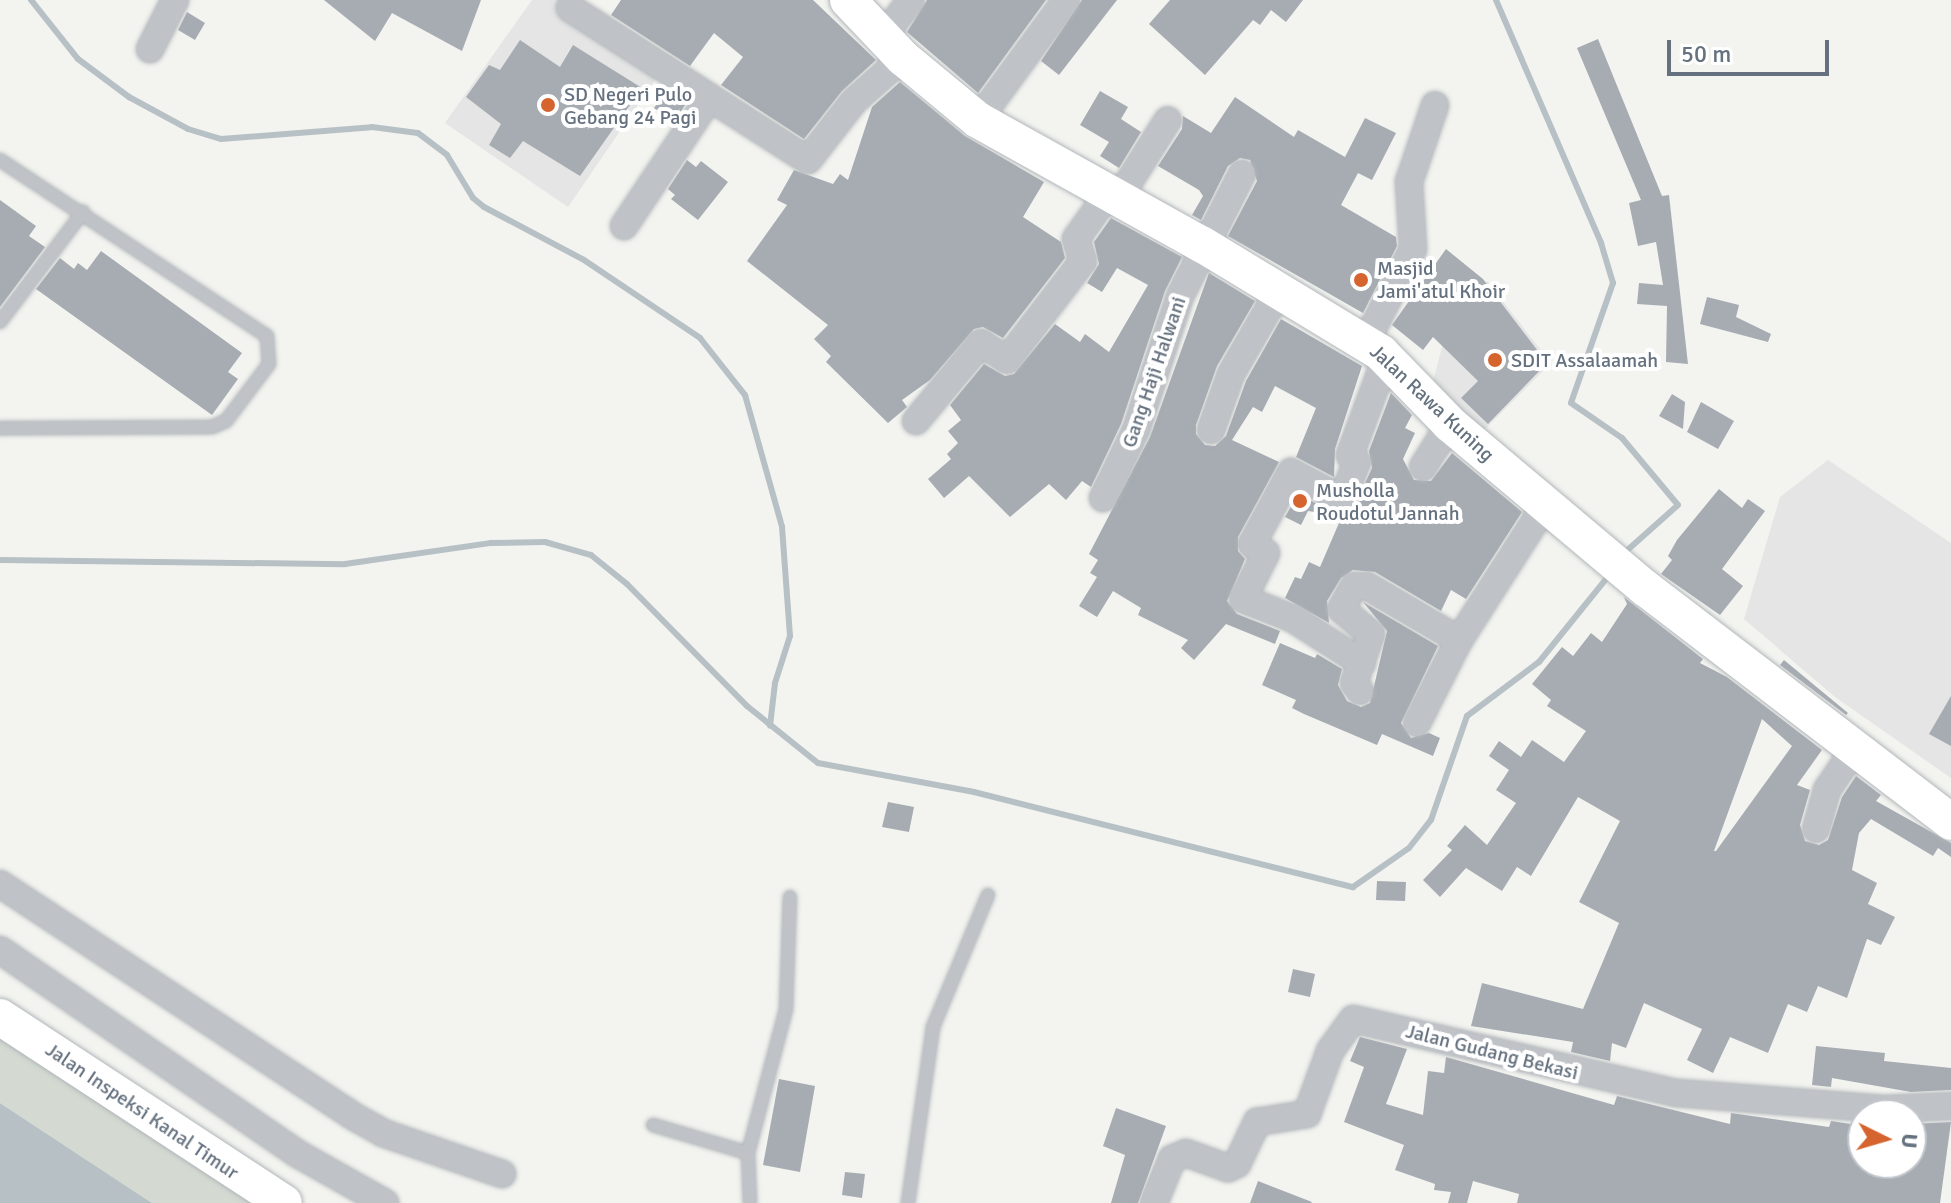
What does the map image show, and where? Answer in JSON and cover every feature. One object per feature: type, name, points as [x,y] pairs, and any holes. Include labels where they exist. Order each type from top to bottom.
[{"type":"street","points":[[150,49],[175,0]]},
{"type":"street","name":"Jalan Rawa Kuning","points":[[848,0],[893,47],[978,120],[1203,245],[1376,350],[1450,424],[1645,588],[1951,822]]},
{"type":"street","points":[[570,8],[708,100],[811,160],[893,47],[911,0]]},
{"type":"street","points":[[978,120],[1066,0]]},
{"type":"street","points":[[624,226],[708,100]]},
{"type":"street","points":[[1362,663],[1294,619],[1243,599],[1266,553],[1252,544],[1291,472],[1342,499],[1357,462],[1350,455],[1376,350],[1413,249],[1409,182],[1435,105]]},
{"type":"street","points":[[916,421],[981,343],[1007,360],[1084,258],[1076,239],[1113,197],[1168,120]]},
{"type":"street","name":"Gang Haji Halwani","points":[[1103,498],[1131,443],[1180,296],[1203,245],[1242,174]]},
{"type":"street","points":[[1211,430],[1231,374],[1279,291]]},
{"type":"street","points":[[1423,467],[1450,424]]},
{"type":"street","points":[[1417,723],[1459,640],[1546,504]]},
{"type":"street","points":[[1360,691],[1354,683],[1371,634],[1341,609],[1359,584],[1459,640]]},
{"type":"street","points":[[1816,829],[1827,790],[1854,750]]},
{"type":"street","points":[[0,884],[351,1115],[383,1133],[502,1174]]},
{"type":"street","points":[[0,950],[298,1154],[385,1203]]},
{"type":"street","name":"Jalan Inspeksi Kanal Timur","points":[[0,1017],[284,1203]]},
{"type":"street","name":"Jalan Gudang Bekasi","points":[[1154,1203],[1172,1159],[1186,1153],[1228,1168],[1237,1164],[1257,1122],[1307,1114],[1330,1051],[1353,1019],[1677,1093],[1886,1109],[1951,1106]]},
{"type":"lane","points":[[0,160],[267,336],[269,364],[226,421],[212,427],[0,428]]},
{"type":"lane","points":[[0,322],[83,212]]},
{"type":"lane","points":[[908,1203],[933,1027],[988,895]]},
{"type":"lane","points":[[750,1203],[748,1153],[786,1009],[790,897]]},
{"type":"lane","points":[[653,1125],[748,1153]]},
{"type":"shaded area","name":"SD Negeri Pulo Gebang 24 Pagi","points":[[532,0],[575,0],[666,64],[568,207],[445,123]]},
{"type":"shaded area","name":"SDIT Assalaamah","points":[[1487,281],[1551,363],[1477,437],[1430,393],[1447,328]]},
{"type":"shaded area","points":[[1828,460],[1951,543],[1951,778],[1835,697],[1744,619],[1780,497]]},
{"type":"shaded area","points":[[0,1017],[284,1203],[152,1203],[0,1103]]},
{"type":"shaded area","points":[[0,1103],[152,1203],[0,1203]]},
{"type":"building","points":[[324,0],[481,0],[462,51],[392,13],[375,41]]},
{"type":"building","points":[[621,0],[813,0],[876,60],[842,91],[804,139],[721,85],[743,57],[714,33],[690,66],[611,15]]},
{"type":"building","points":[[927,0],[1046,0],[978,93],[907,32]]},
{"type":"building","points":[[1082,0],[1117,0],[1059,75],[1041,61]]},
{"type":"building","points":[[1170,0],[1303,0],[1286,22],[1271,10],[1260,25],[1253,20],[1205,75],[1149,24]]},
{"type":"building","points":[[187,12],[205,23],[195,40],[178,30]]},
{"type":"building","points":[[1598,39],[1662,196],[1669,195],[1688,364],[1666,362],[1667,306],[1637,304],[1639,283],[1663,285],[1656,242],[1638,246],[1629,203],[1641,200],[1577,48]]},
{"type":"building","points":[[520,40],[560,67],[573,45],[642,88],[580,176],[523,141],[510,158],[489,145],[501,124],[466,97],[489,65],[500,70]]},
{"type":"building","points":[[900,82],[965,136],[1044,182],[1023,217],[1061,242],[1065,258],[1003,338],[983,327],[974,329],[930,380],[902,400],[907,407],[888,423],[826,362],[831,356],[814,339],[828,325],[747,261],[787,205],[777,200],[794,170],[833,184],[840,174],[848,180],[872,107]]},
{"type":"building","points":[[667,89],[687,102],[674,122],[654,108]]},
{"type":"building","points":[[1100,91],[1128,107],[1121,119],[1141,132],[1119,168],[1100,156],[1109,142],[1080,125]]},
{"type":"building","points":[[1235,97],[1294,137],[1298,130],[1345,157],[1365,118],[1396,133],[1372,180],[1358,173],[1341,205],[1396,237],[1397,246],[1363,313],[1228,236],[1257,181],[1250,160],[1240,158],[1228,166],[1201,220],[1192,215],[1203,196],[1199,190],[1158,166],[1182,129],[1183,116],[1211,133]]},
{"type":"building","points":[[687,160],[696,167],[701,161],[728,182],[698,220],[671,199],[675,195],[668,189]]},
{"type":"building","points":[[0,200],[36,226],[29,236],[45,247],[0,307]]},
{"type":"building","points":[[1111,218],[1182,257],[1165,291],[1121,424],[1091,487],[1082,481],[1066,500],[1049,484],[1010,517],[969,476],[944,498],[928,479],[951,459],[947,454],[958,443],[948,431],[961,420],[950,405],[984,364],[1005,376],[1014,374],[1055,324],[1080,342],[1085,334],[1109,352],[1148,285],[1117,268],[1102,292],[1087,283],[1099,264],[1094,242]]},
{"type":"building","name":"SDIT Assalaamah","points":[[1446,249],[1483,279],[1547,363],[1488,424],[1461,398],[1478,381],[1433,337],[1423,350],[1392,325]]},
{"type":"building","points":[[101,251],[242,353],[228,372],[238,379],[212,415],[36,289],[60,258],[74,269],[78,263],[87,270]]},
{"type":"building","points":[[1209,273],[1255,301],[1217,366],[1196,425],[1196,434],[1205,445],[1215,446],[1226,436],[1246,381],[1281,319],[1362,366],[1335,449],[1334,477],[1296,457],[1316,408],[1275,386],[1262,412],[1253,407],[1232,440],[1279,462],[1238,537],[1238,551],[1245,559],[1227,601],[1237,614],[1280,631],[1275,644],[1226,624],[1194,660],[1181,648],[1188,640],[1138,615],[1141,608],[1113,591],[1097,617],[1079,606],[1097,577],[1090,573],[1098,560],[1089,554],[1150,437]]},
{"type":"building","points":[[1707,297],[1739,305],[1736,317],[1771,334],[1768,342],[1700,324]]},
{"type":"building","points":[[1391,393],[1412,415],[1405,428],[1415,433],[1403,459],[1414,480],[1431,481],[1452,453],[1522,512],[1466,599],[1451,590],[1441,611],[1375,572],[1353,570],[1341,578],[1327,601],[1329,623],[1285,598],[1295,577],[1301,579],[1309,562],[1320,567],[1342,516],[1308,511],[1301,525],[1285,517],[1298,494],[1335,513],[1352,511],[1372,468],[1369,451]]},
{"type":"building","points":[[1672,394],[1685,402],[1683,429],[1659,416]]},
{"type":"building","points":[[1701,402],[1734,421],[1718,449],[1687,432]]},
{"type":"building","points":[[1719,489],[1742,508],[1748,499],[1765,511],[1722,569],[1743,586],[1720,615],[1661,574],[1672,560],[1668,556],[1677,540]]},
{"type":"building","points":[[1624,597],[1703,659],[1700,663],[1727,677],[1822,750],[1797,785],[1810,790],[1800,825],[1805,841],[1819,845],[1828,840],[1842,797],[1856,776],[1881,795],[1876,801],[1951,843],[1951,857],[1938,848],[1933,856],[1871,819],[1859,833],[1852,870],[1877,883],[1868,904],[1895,917],[1881,945],[1867,939],[1847,998],[1818,986],[1807,1012],[1788,1004],[1768,1053],[1730,1037],[1713,1073],[1687,1060],[1702,1029],[1644,1003],[1626,1048],[1612,1043],[1610,1061],[1571,1052],[1573,1042],[1471,1026],[1482,983],[1583,1009],[1619,923],[1579,902],[1620,821],[1578,797],[1531,876],[1517,867],[1502,891],[1466,868],[1440,897],[1423,880],[1452,850],[1447,846],[1465,825],[1487,845],[1516,803],[1496,790],[1509,770],[1489,756],[1499,741],[1521,757],[1532,740],[1564,762],[1586,731],[1547,706],[1551,700],[1532,684],[1562,647],[1573,656],[1591,633],[1602,642],[1627,604]],"holes":[[[1762,719],[1792,746],[1716,851],[1714,851]]]},
{"type":"building","points":[[1363,602],[1438,646],[1401,723],[1411,738],[1429,733],[1440,738],[1433,756],[1382,734],[1377,745],[1292,708],[1296,700],[1262,685],[1280,643],[1315,658],[1317,654],[1342,669],[1338,685],[1347,701],[1361,707],[1370,703],[1387,631]]},
{"type":"building","points":[[1784,660],[1848,713],[1846,715],[1780,665]]},
{"type":"building","points":[[1951,696],[1951,746],[1929,734]]},
{"type":"building","points":[[888,802],[914,807],[909,832],[882,827]]},
{"type":"building","points":[[1377,881],[1406,882],[1405,901],[1376,900]]},
{"type":"building","points":[[1293,969],[1315,974],[1310,997],[1288,992]]},
{"type":"building","points":[[1360,1037],[1407,1049],[1386,1104],[1423,1115],[1428,1071],[1444,1073],[1446,1057],[1614,1105],[1617,1096],[1730,1124],[1731,1113],[1829,1127],[1831,1121],[1847,1123],[1847,1179],[1927,1179],[1927,1123],[1951,1122],[1940,1203],[1517,1203],[1519,1194],[1473,1181],[1467,1203],[1448,1203],[1451,1192],[1434,1190],[1435,1184],[1395,1170],[1404,1145],[1344,1122],[1364,1067],[1350,1061]]},
{"type":"building","points":[[1816,1046],[1885,1053],[1884,1061],[1951,1068],[1951,1090],[1911,1092],[1832,1078],[1831,1087],[1812,1085]]},
{"type":"building","points":[[779,1079],[815,1086],[800,1172],[763,1165]]},
{"type":"building","points":[[1116,1108],[1166,1126],[1138,1203],[1111,1203],[1125,1155],[1103,1146]]},
{"type":"building","points":[[845,1172],[865,1174],[862,1198],[842,1195]]},
{"type":"building","points":[[1258,1181],[1312,1202],[1250,1203]]},
{"type":"waterway","points":[[31,0],[78,59],[129,97],[188,129],[221,139],[372,127],[418,133],[447,155],[473,198],[484,207],[584,260],[700,338],[745,395],[782,527],[790,636],[775,683],[770,726]]},
{"type":"waterway","points":[[1496,0],[1601,243],[1613,283],[1571,403],[1622,438],[1678,505],[1623,554]]},
{"type":"waterway","points":[[0,560],[345,564],[491,543],[545,542],[591,555],[627,584],[747,706],[818,763],[974,792],[1353,887],[1409,848],[1431,820],[1467,716],[1539,662],[1610,574]]},
{"type":"place","name":"SD Negeri Pulo Gebang 24 Pagi","points":[[548,105]]},
{"type":"place","name":"Masjid Jami'atul Khoir","points":[[1361,280]]},
{"type":"place","name":"SDIT Assalaamah","points":[[1495,360]]},
{"type":"place","name":"Musholla Roudotul Jannah","points":[[1300,501]]}]
